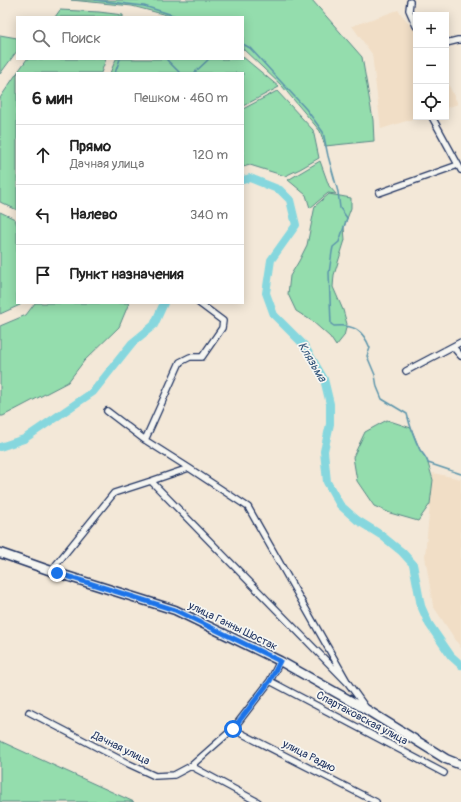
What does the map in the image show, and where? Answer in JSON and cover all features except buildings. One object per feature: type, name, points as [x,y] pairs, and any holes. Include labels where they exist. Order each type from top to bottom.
[{"type":"main road","name":"улица Ганны Шостак","points":[[0,553],[51,571],[175,610],[280,661],[368,710],[446,759],[461,766]]},
{"type":"street","points":[[410,2],[409,10],[413,19]]},
{"type":"street","points":[[449,42],[461,40]]},
{"type":"street","points":[[379,193],[460,167],[434,120]]},
{"type":"street","points":[[145,440],[180,362],[190,357],[202,356],[222,328],[223,321],[200,304]]},
{"type":"street","points":[[406,371],[461,342]]},
{"type":"street","points":[[453,347],[461,356]]},
{"type":"street","points":[[107,411],[145,440],[248,507],[348,683],[368,710]]},
{"type":"street","points":[[51,571],[114,493],[189,468]]},
{"type":"street","points":[[151,481],[348,683]]},
{"type":"street","name":"Дачная улица","points":[[28,712],[155,776],[174,775],[191,766],[233,729],[270,681],[280,661]]},
{"type":"street","name":"Спартаковская улица","points":[[270,681],[444,773]]},
{"type":"street","name":"улица Радио","points":[[233,729],[376,802]]},
{"type":"street","points":[[191,766],[258,802]]},
{"type":"shaded area","points":[[398,10],[413,28],[413,119],[381,129],[372,54],[352,26]]},
{"type":"shaded area","points":[[449,86],[458,104],[449,107]]},
{"type":"shaded area","points":[[433,473],[461,479],[461,648],[433,606],[425,556]]},
{"type":"green space","points":[[71,0],[312,0],[362,57],[373,120],[374,141],[325,146],[320,131],[282,86],[244,50],[244,16],[170,16],[132,6]]},
{"type":"green space","points":[[60,10],[123,15],[123,16],[56,16]]},
{"type":"green space","points":[[0,35],[16,38],[16,52],[0,74]]},
{"type":"green space","points":[[244,58],[279,87],[244,105],[244,72],[110,72],[116,60],[244,60]]},
{"type":"green space","points":[[26,60],[106,60],[101,72],[18,72]]},
{"type":"green space","points":[[16,74],[16,210],[0,202],[0,98]]},
{"type":"green space","points":[[277,91],[313,130],[319,158],[285,176],[250,165],[244,167],[244,108]]},
{"type":"green space","points":[[320,161],[329,186],[336,194],[328,193],[310,208],[306,195],[288,180]]},
{"type":"green space","points":[[329,194],[351,198],[351,208],[344,227],[345,240],[334,275],[333,287],[343,310],[347,324],[344,336],[336,346],[330,337],[312,321],[296,311],[288,294],[290,276],[307,245],[315,206]]},
{"type":"green space","points":[[0,212],[15,219],[16,222],[16,304],[21,304],[0,314]]},
{"type":"green space","points":[[34,304],[129,304],[119,327],[84,361],[68,382],[3,416],[0,416],[0,326],[26,315]]},
{"type":"green space","points":[[387,420],[411,428],[420,450],[427,460],[433,480],[430,504],[418,521],[390,513],[374,506],[357,481],[353,457],[365,432]]},
{"type":"green space","points":[[0,741],[134,802],[0,802]]},
{"type":"waterway","points":[[95,0],[144,6],[176,16]]},
{"type":"waterway","points":[[244,45],[250,48],[306,109],[323,132],[338,192],[340,208],[347,218],[339,242],[333,247],[332,252],[329,273],[331,324],[334,326],[352,327],[364,337],[370,348],[367,356],[375,375],[377,387],[382,399],[407,414],[416,441],[428,463],[461,474]]},
{"type":"waterway","points":[[115,72],[120,60]]},
{"type":"waterway","points":[[167,60],[179,72]]},
{"type":"waterway","points":[[195,72],[208,60]]},
{"type":"waterway","name":"Клязьма","points":[[244,180],[250,178],[280,190],[290,200],[296,225],[271,260],[266,293],[274,315],[304,345],[324,379],[330,404],[330,424],[324,451],[327,482],[340,505],[357,520],[381,535],[402,552],[413,564],[421,606],[429,624],[451,656],[461,665]]},
{"type":"waterway","name":"Клязьма","points":[[0,447],[24,439],[93,392],[132,343],[154,325],[164,304]]},
{"type":"route","points":[[57,573],[175,610],[280,661],[270,681],[233,729]]}]
